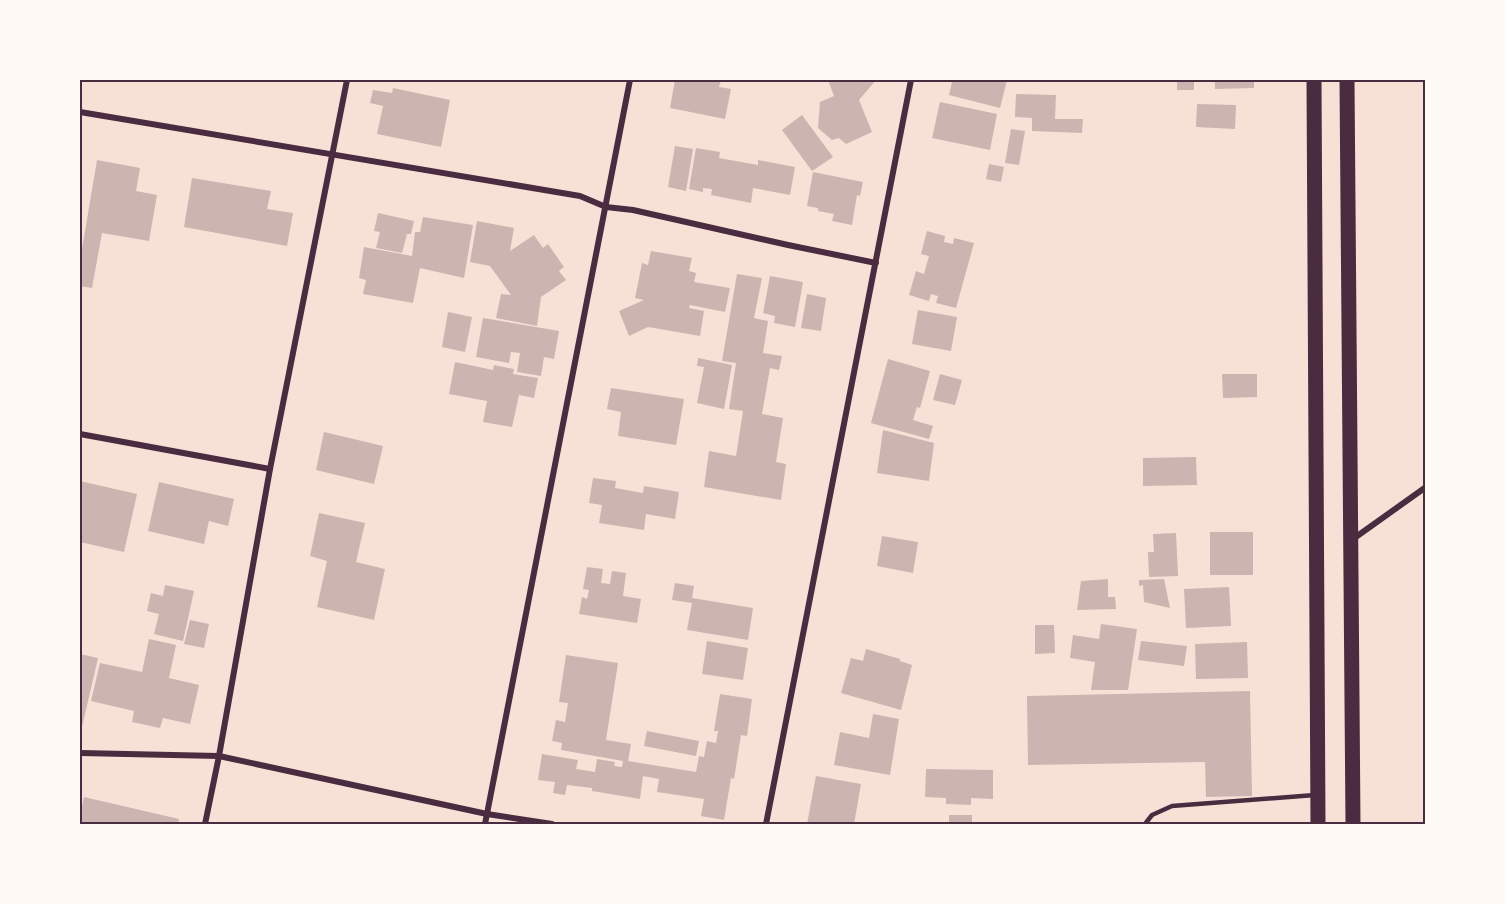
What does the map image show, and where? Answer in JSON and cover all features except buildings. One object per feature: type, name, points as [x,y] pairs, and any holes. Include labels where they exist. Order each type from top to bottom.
[{"type":"main road","points":[[1314,80],[1318,825]]},
{"type":"main road","points":[[1347,80],[1353,825]]},
{"type":"street","points":[[205,825],[270,469],[347,80]]},
{"type":"street","points":[[485,825],[630,80]]},
{"type":"street","points":[[766,825],[911,80]]},
{"type":"street","points":[[80,112],[580,196],[606,207],[633,210],[788,246],[876,263]]},
{"type":"street","points":[[80,434],[270,469]]},
{"type":"street","points":[[1351,540],[1425,487]]},
{"type":"street","points":[[80,753],[219,756],[487,814],[552,825]]},
{"type":"lane","points":[[1145,825],[1152,815],[1172,806],[1318,795]]}]
